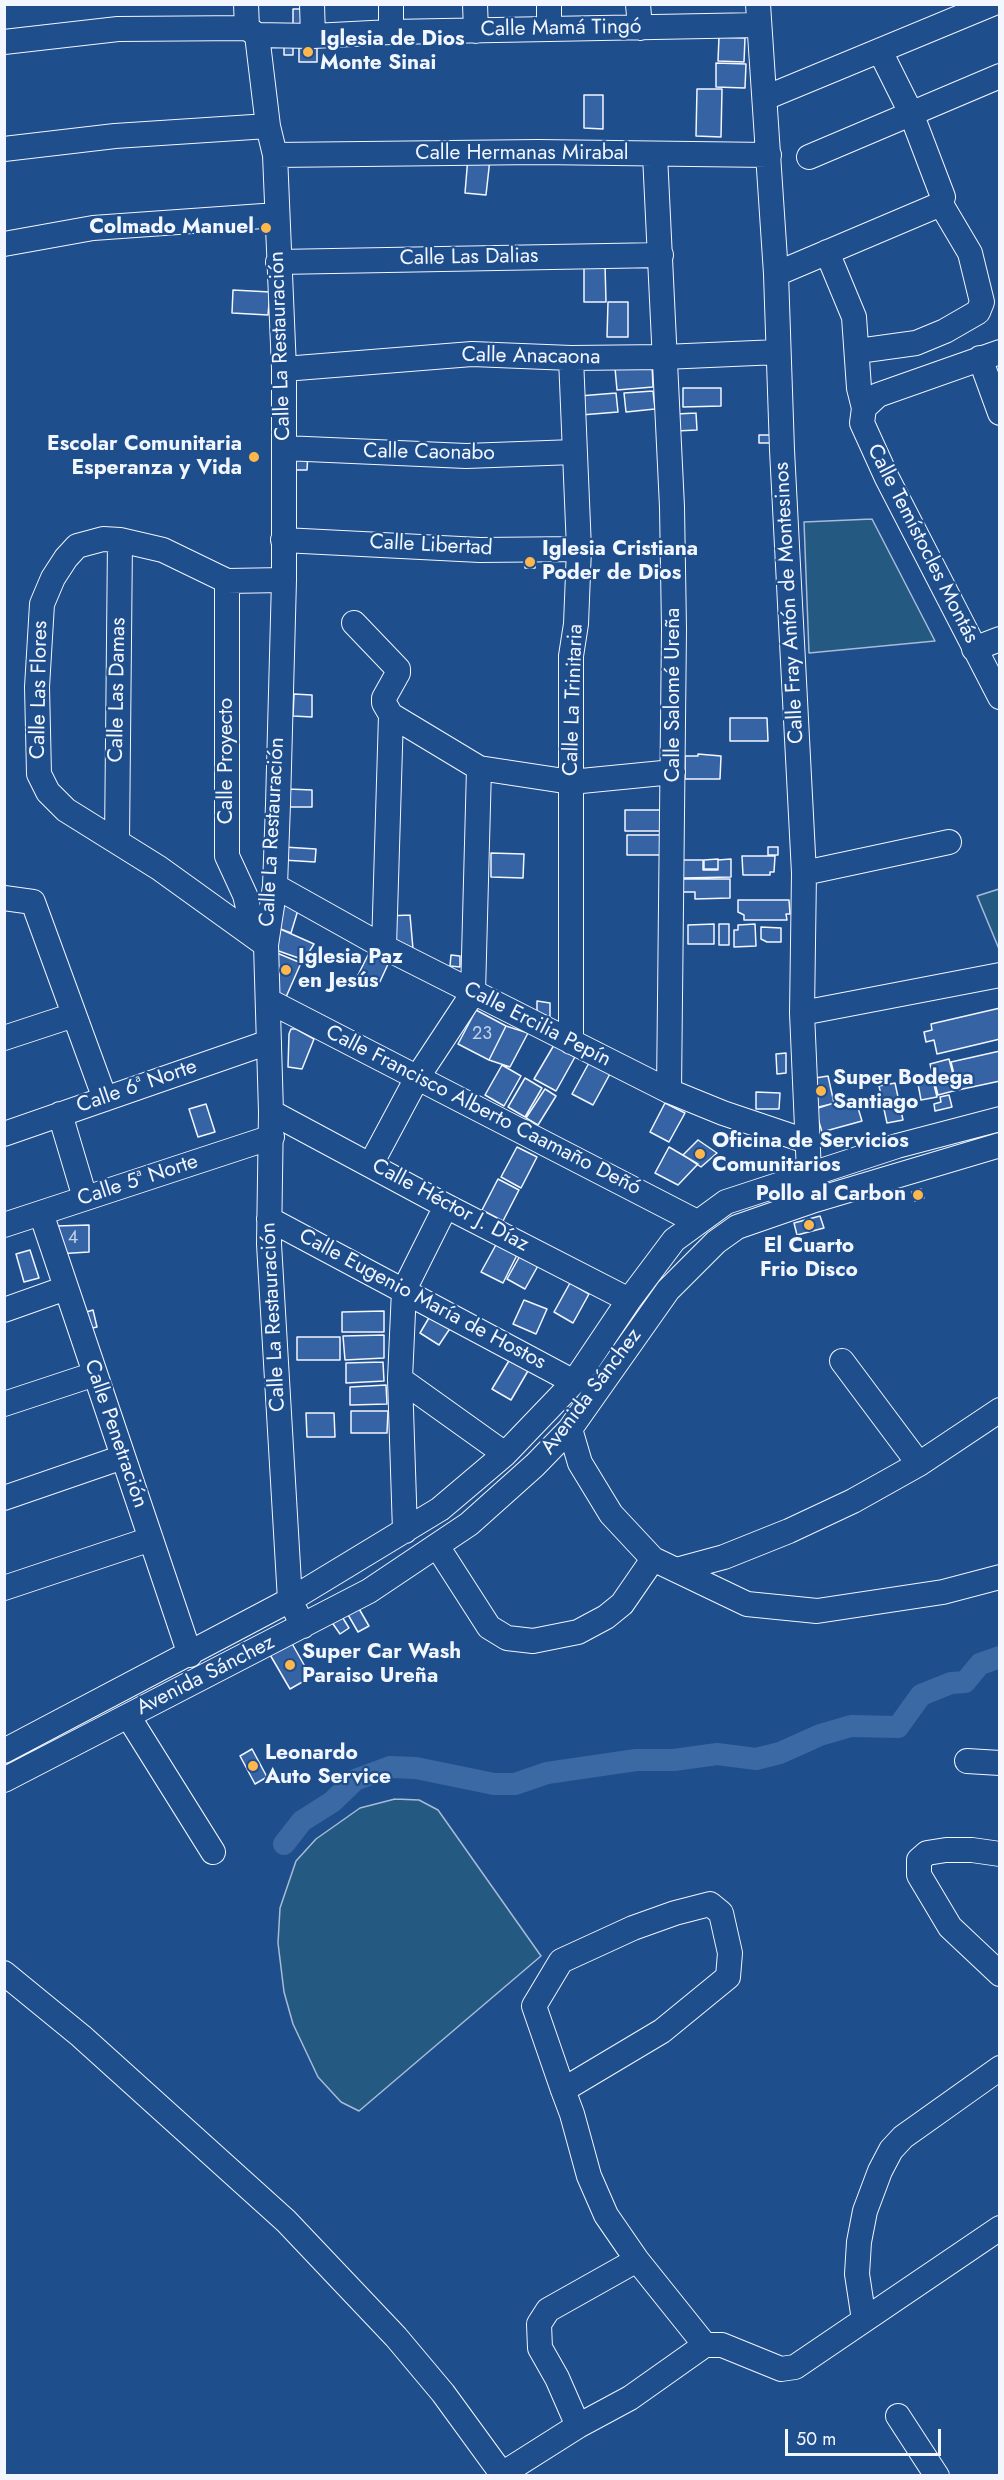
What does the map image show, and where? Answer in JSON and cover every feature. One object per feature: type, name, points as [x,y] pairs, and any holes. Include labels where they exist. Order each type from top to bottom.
[{"type":"street","name":"Calle La Restauración","points":[[246,4],[274,155],[284,369],[284,580],[275,886],[260,941],[269,1001],[272,1137],[269,1219],[290,1600],[303,1626]]},
{"type":"street","points":[[312,4],[313,36]]},
{"type":"street","points":[[391,4],[391,32]]},
{"type":"street","points":[[475,4],[476,31]]},
{"type":"street","points":[[549,4],[549,29]]},
{"type":"street","points":[[765,98],[992,4]]},
{"type":"street","name":"Calle Mamá Tingó","points":[[4,42],[118,29],[252,32],[313,36],[549,29],[639,16],[759,15]]},
{"type":"street","name":"Calle Fray Antón de Montesinos","points":[[759,15],[776,274],[804,873],[802,1014],[809,1173],[815,1200]]},
{"type":"street","points":[[858,351],[916,343],[945,331],[978,312],[982,302],[970,253],[941,204],[943,197],[911,113],[880,51]]},
{"type":"street","points":[[809,157],[999,76]]},
{"type":"street","points":[[4,149],[115,136],[268,126]]},
{"type":"street","name":"Calle Hermanas Mirabal","points":[[274,155],[538,152],[769,155]]},
{"type":"street","name":"Calle Salomé Ureña","points":[[655,155],[672,507],[674,772],[669,1091]]},
{"type":"street","points":[[776,274],[941,204]]},
{"type":"street","points":[[4,244],[93,228],[277,215]]},
{"type":"street","name":"Calle Temístocles Montás","points":[[827,252],[854,317],[863,416],[887,477],[999,697]]},
{"type":"street","name":"Calle Las Dalias","points":[[278,262],[661,255]]},
{"type":"street","name":"Calle Anacaona","points":[[284,369],[472,354],[570,358],[778,352]]},
{"type":"street","points":[[863,416],[878,395],[990,355],[999,413]]},
{"type":"street","name":"Calle La Trinitaria","points":[[570,358],[579,549],[576,624],[571,656],[571,1042]]},
{"type":"street","name":"Calle Caonabo","points":[[284,448],[466,456],[574,452]]},
{"type":"street","name":"Calle Las Flores","points":[[260,941],[159,868],[66,810],[48,792],[39,774],[37,687],[42,604],[53,578],[77,546],[103,538],[163,550],[226,581],[284,580]]},
{"type":"street","name":"Calle Las Damas","points":[[117,841],[120,540]]},
{"type":"street","name":"Calle Libertad","points":[[283,540],[480,550],[579,549]]},
{"type":"street","name":"Calle Proyecto","points":[[226,581],[227,856],[245,895],[260,941]]},
{"type":"street","points":[[354,623],[398,669],[384,698],[384,703],[391,715],[479,768],[571,782],[674,772]]},
{"type":"street","points":[[974,649],[999,639]]},
{"type":"street","points":[[384,947],[391,715]]},
{"type":"street","points":[[371,1164],[417,1078],[473,993],[479,768]]},
{"type":"street","points":[[804,873],[949,842]]},
{"type":"street","name":"Calle Ercilia Pepín","points":[[275,886],[384,947],[669,1091],[723,1113],[809,1142]]},
{"type":"street","points":[[4,898],[33,902],[105,1098]]},
{"type":"street","points":[[802,1014],[999,975]]},
{"type":"street","name":"Calle Francisco Alberto Caamaño Deñó","points":[[269,1001],[697,1222]]},
{"type":"street","points":[[4,1038],[74,1015]]},
{"type":"street","name":"Calle 6ª Norte","points":[[4,1134],[269,1042]]},
{"type":"street","name":"Calle Héctor J. Díaz","points":[[271,1112],[446,1206],[629,1300]]},
{"type":"street","points":[[60,1114],[85,1198]]},
{"type":"street","name":"Avenida Sánchez","points":[[4,1751],[190,1655],[290,1600],[440,1509],[504,1454],[574,1382],[629,1300],[674,1240],[726,1202],[897,1146],[999,1119]]},
{"type":"street","name":"Calle 5ª Norte","points":[[4,1225],[272,1137]]},
{"type":"street","name":"Avenida Sánchez","points":[[4,1780],[369,1591],[437,1546],[496,1502],[570,1429],[668,1290],[688,1267],[737,1227],[815,1200],[999,1145]]},
{"type":"street","points":[[405,1531],[400,1379],[404,1290],[446,1206]]},
{"type":"street","name":"Calle Penetración","points":[[41,1213],[190,1655]]},
{"type":"street","name":"Calle Eugenio María de Hostos","points":[[269,1219],[574,1382]]},
{"type":"street","points":[[4,1310],[66,1288]]},
{"type":"street","points":[[842,1361],[919,1464]]},
{"type":"street","points":[[4,1404],[95,1374]]},
{"type":"street","points":[[400,1379],[504,1454]]},
{"type":"street","points":[[676,1570],[724,1557],[789,1531],[853,1501],[919,1464],[999,1410]]},
{"type":"street","points":[[570,1429],[580,1463],[611,1514],[653,1559],[747,1604],[816,1611],[942,1592],[999,1577]]},
{"type":"street","points":[[4,1498],[123,1458]]},
{"type":"street","points":[[4,1588],[151,1539]]},
{"type":"street","points":[[437,1546],[489,1627],[507,1638],[533,1641],[578,1632],[606,1617],[622,1604],[653,1559]]},
{"type":"street","points":[[128,1716],[213,1852]]},
{"type":"street","points":[[967,1761],[999,1763]]},
{"type":"street","points":[[999,1854],[972,1850],[927,1853],[919,1860],[919,1875],[950,1927],[999,1974]]},
{"type":"street","points":[[563,2090],[662,2031],[728,1977],[730,1953],[721,1913],[710,1904],[675,1913],[633,1928],[561,1961],[534,2006],[582,2146],[589,2176],[606,2215],[637,2260],[705,2345]]},
{"type":"street","points":[[4,1973],[81,2036],[286,2221],[396,2337],[443,2393],[500,2475],[578,2426],[630,2398],[705,2345],[722,2345],[781,2368],[795,2367],[999,2228]]},
{"type":"street","points":[[864,2320],[857,2274],[859,2242],[865,2211],[891,2150],[903,2137],[999,2068]]},
{"type":"street","points":[[578,2426],[557,2378],[540,2348],[540,2324],[548,2310],[637,2260]]},
{"type":"street","points":[[898,2416],[938,2475]]},
{"type":"shaded area","points":[[872,519],[935,641],[809,653],[804,522]]},
{"type":"shaded area","points":[[1000,889],[999,949],[977,896]]},
{"type":"shaded area","points":[[395,1799],[419,1800],[438,1810],[541,1956],[359,2111],[341,2102],[318,2077],[293,2024],[284,1992],[278,1943],[280,1908],[296,1861],[316,1839],[360,1808]]},
{"type":"building","points":[[293,9],[308,9],[309,24],[293,24]]},
{"type":"building","points":[[719,37],[745,38],[744,62],[718,61]]},
{"type":"building","name":"Iglesia de Dios Monte Sinai","points":[[299,43],[317,43],[317,62],[299,62]]},
{"type":"building","points":[[284,45],[293,45],[293,55],[284,55]]},
{"type":"building","points":[[716,63],[746,64],[745,88],[716,87]]},
{"type":"building","points":[[697,89],[722,89],[721,137],[696,136]]},
{"type":"building","points":[[584,95],[603,95],[603,129],[584,128]]},
{"type":"building","points":[[468,157],[490,159],[486,195],[465,193]]},
{"type":"building","points":[[584,265],[605,265],[606,302],[584,302]]},
{"type":"building","points":[[233,290],[270,292],[268,315],[232,313]]},
{"type":"building","points":[[608,302],[628,302],[628,337],[607,337]]},
{"type":"building","points":[[652,364],[653,387],[617,390],[615,368]]},
{"type":"building","points":[[683,388],[721,388],[721,406],[683,407]]},
{"type":"building","points":[[653,391],[655,409],[626,412],[624,393]]},
{"type":"building","points":[[616,393],[618,412],[581,415],[579,396]]},
{"type":"building","points":[[696,413],[697,430],[676,431],[676,414]]},
{"type":"building","points":[[759,435],[772,435],[772,443],[759,443]]},
{"type":"building","points":[[291,452],[308,453],[307,470],[287,470]]},
{"type":"building","name":"Iglesia Cristiana Poder de Dios","points":[[525,555],[535,555],[535,568],[525,568]]},
{"type":"building","points":[[294,694],[312,695],[312,717],[293,716]]},
{"type":"building","points":[[730,718],[767,718],[768,741],[730,741]]},
{"type":"building","points":[[698,754],[721,756],[720,779],[685,779],[685,756],[698,756]]},
{"type":"building","points":[[288,789],[312,790],[312,807],[287,807]]},
{"type":"building","points":[[625,810],[662,810],[662,831],[625,831]]},
{"type":"building","points":[[627,835],[662,835],[662,855],[627,855]]},
{"type":"building","points":[[284,847],[316,849],[315,862],[283,860]]},
{"type":"building","points":[[768,847],[778,847],[778,855],[768,855]]},
{"type":"building","points":[[491,853],[524,854],[523,878],[491,877]]},
{"type":"building","points":[[742,856],[775,856],[774,872],[770,872],[770,875],[743,875]]},
{"type":"building","points":[[718,859],[718,869],[704,869],[704,860]]},
{"type":"building","points":[[731,859],[731,877],[683,878],[682,860],[703,860],[703,870],[718,870],[718,860]]},
{"type":"building","points":[[680,879],[730,879],[730,898],[695,899],[695,892],[681,892]]},
{"type":"building","points":[[738,900],[789,900],[790,914],[786,914],[787,920],[744,920],[744,915],[738,912]]},
{"type":"building","points":[[283,904],[298,910],[291,933],[278,928]]},
{"type":"building","points":[[410,915],[413,949],[393,942],[387,916]]},
{"type":"building","points":[[714,924],[714,944],[688,944],[688,925]]},
{"type":"building","points":[[719,924],[729,924],[729,945],[719,945]]},
{"type":"building","points":[[755,924],[756,946],[734,947],[734,930],[738,930],[738,925]]},
{"type":"building","points":[[761,927],[781,928],[781,942],[767,942],[761,939]]},
{"type":"building","points":[[278,928],[314,944],[304,960],[276,950]]},
{"type":"building","name":"Iglesia Paz en Jesús","points":[[277,953],[301,963],[286,997],[277,993]]},
{"type":"building","points":[[369,953],[389,962],[377,988],[356,979]]},
{"type":"building","points":[[451,955],[460,956],[460,967],[450,966]]},
{"type":"building","points":[[537,1001],[550,1003],[550,1017],[537,1012]]},
{"type":"building","points":[[1000,1008],[1000,1039],[937,1054],[934,1040],[926,1042],[924,1032],[932,1030],[931,1024]]},
{"type":"building","points":[[476,1010],[506,1026],[489,1060],[458,1044]]},
{"type":"building","points":[[506,1026],[528,1033],[510,1067],[489,1060]]},
{"type":"building","points":[[291,1029],[296,1029],[314,1039],[302,1069],[288,1067]]},
{"type":"building","points":[[554,1045],[575,1057],[556,1091],[534,1079]]},
{"type":"building","points":[[1000,1051],[1000,1081],[958,1090],[951,1062]]},
{"type":"building","points":[[786,1053],[786,1073],[777,1074],[776,1054]]},
{"type":"building","points":[[949,1059],[957,1090],[938,1095],[930,1064]]},
{"type":"building","points":[[590,1061],[611,1072],[593,1105],[572,1094]]},
{"type":"building","points":[[502,1065],[521,1076],[504,1106],[485,1095]]},
{"type":"building","name":"Super Bodega Santiago","points":[[828,1076],[834,1103],[812,1110],[809,1079]]},
{"type":"building","points":[[525,1078],[542,1088],[525,1117],[508,1107]]},
{"type":"building","points":[[933,1081],[937,1097],[921,1100],[918,1084]]},
{"type":"building","points":[[895,1083],[903,1120],[887,1123],[879,1086]]},
{"type":"building","points":[[545,1089],[556,1096],[538,1125],[526,1118]]},
{"type":"building","points":[[756,1092],[780,1093],[779,1109],[756,1109]]},
{"type":"building","points":[[949,1095],[952,1107],[935,1111],[934,1104],[941,1102],[940,1097]]},
{"type":"building","points":[[855,1098],[862,1121],[822,1132],[815,1108]]},
{"type":"building","points":[[665,1103],[685,1113],[669,1142],[650,1132]]},
{"type":"building","points":[[206,1104],[215,1132],[198,1137],[189,1109]]},
{"type":"building","name":"Oficina de Servicios Comunitarios","points":[[698,1140],[717,1153],[701,1167],[683,1155]]},
{"type":"building","points":[[517,1147],[537,1157],[521,1188],[501,1177]]},
{"type":"building","points":[[669,1147],[698,1164],[678,1185],[655,1173]]},
{"type":"building","points":[[498,1179],[519,1190],[503,1221],[482,1210]]},
{"type":"building","name":"Pollo al Carbon","points":[[921,1189],[924,1198],[915,1201],[912,1192]]},
{"type":"building","name":"El Cuarto Frio Disco","points":[[820,1216],[824,1228],[797,1235],[794,1223]]},
{"type":"building","points":[[89,1225],[89,1252],[57,1254],[56,1226]]},
{"type":"building","points":[[497,1243],[518,1253],[503,1283],[481,1272]]},
{"type":"building","points":[[30,1250],[39,1278],[24,1282],[16,1254]]},
{"type":"building","points":[[521,1254],[539,1264],[525,1289],[507,1279]]},
{"type":"building","points":[[570,1283],[589,1294],[573,1323],[554,1312]]},
{"type":"building","points":[[524,1300],[547,1309],[536,1334],[513,1324]]},
{"type":"building","points":[[93,1310],[97,1327],[88,1329],[83,1313]]},
{"type":"building","points":[[384,1311],[384,1332],[342,1332],[342,1312]]},
{"type":"building","points":[[433,1311],[453,1324],[439,1345],[420,1333]]},
{"type":"building","points":[[384,1335],[384,1358],[345,1360],[343,1336]]},
{"type":"building","points":[[297,1337],[340,1337],[340,1360],[297,1360]]},
{"type":"building","points":[[513,1354],[532,1364],[511,1400],[492,1389]]},
{"type":"building","points":[[383,1362],[384,1381],[346,1383],[346,1363]]},
{"type":"building","points":[[386,1385],[387,1404],[350,1405],[350,1387]]},
{"type":"building","points":[[351,1411],[388,1411],[387,1433],[351,1433]]},
{"type":"building","points":[[306,1413],[334,1413],[335,1437],[307,1437]]},
{"type":"building","points":[[358,1607],[369,1626],[358,1632],[347,1613]]},
{"type":"building","points":[[341,1615],[349,1628],[340,1634],[331,1621]]},
{"type":"building","name":"Super Car Wash Paraiso Ureña","points":[[290,1640],[311,1677],[290,1689],[269,1653]]},
{"type":"building","name":"Leonardo Auto Service","points":[[252,1749],[267,1777],[255,1784],[240,1756]]},
{"type":"waterway","points":[[284,1844],[302,1821],[332,1802],[355,1780],[390,1767],[416,1768],[494,1784],[515,1784],[547,1773],[636,1760],[674,1760],[717,1754],[756,1759],[780,1753],[820,1735],[851,1726],[898,1727],[921,1695],[951,1683],[965,1682],[980,1664],[1000,1657]]},
{"type":"place","name":"Iglesia de Dios Monte Sinai","points":[[308,52]]},
{"type":"place","name":"Colmado Manuel","points":[[266,228]]},
{"type":"place","name":"Escolar Comunitaria Esperanza y Vida","points":[[254,457]]},
{"type":"place","name":"Iglesia Cristiana Poder de Dios","points":[[530,562]]},
{"type":"place","name":"Iglesia Paz en Jesús","points":[[286,970]]},
{"type":"place","name":"Super Bodega Santiago","points":[[821,1091]]},
{"type":"place","name":"Oficina de Servicios Comunitarios","points":[[700,1154]]},
{"type":"place","name":"Pollo al Carbon","points":[[918,1195]]},
{"type":"place","name":"El Cuarto Frio Disco","points":[[809,1225]]},
{"type":"place","name":"Super Car Wash Paraiso Ureña","points":[[290,1665]]},
{"type":"place","name":"Leonardo Auto Service","points":[[253,1766]]}]
